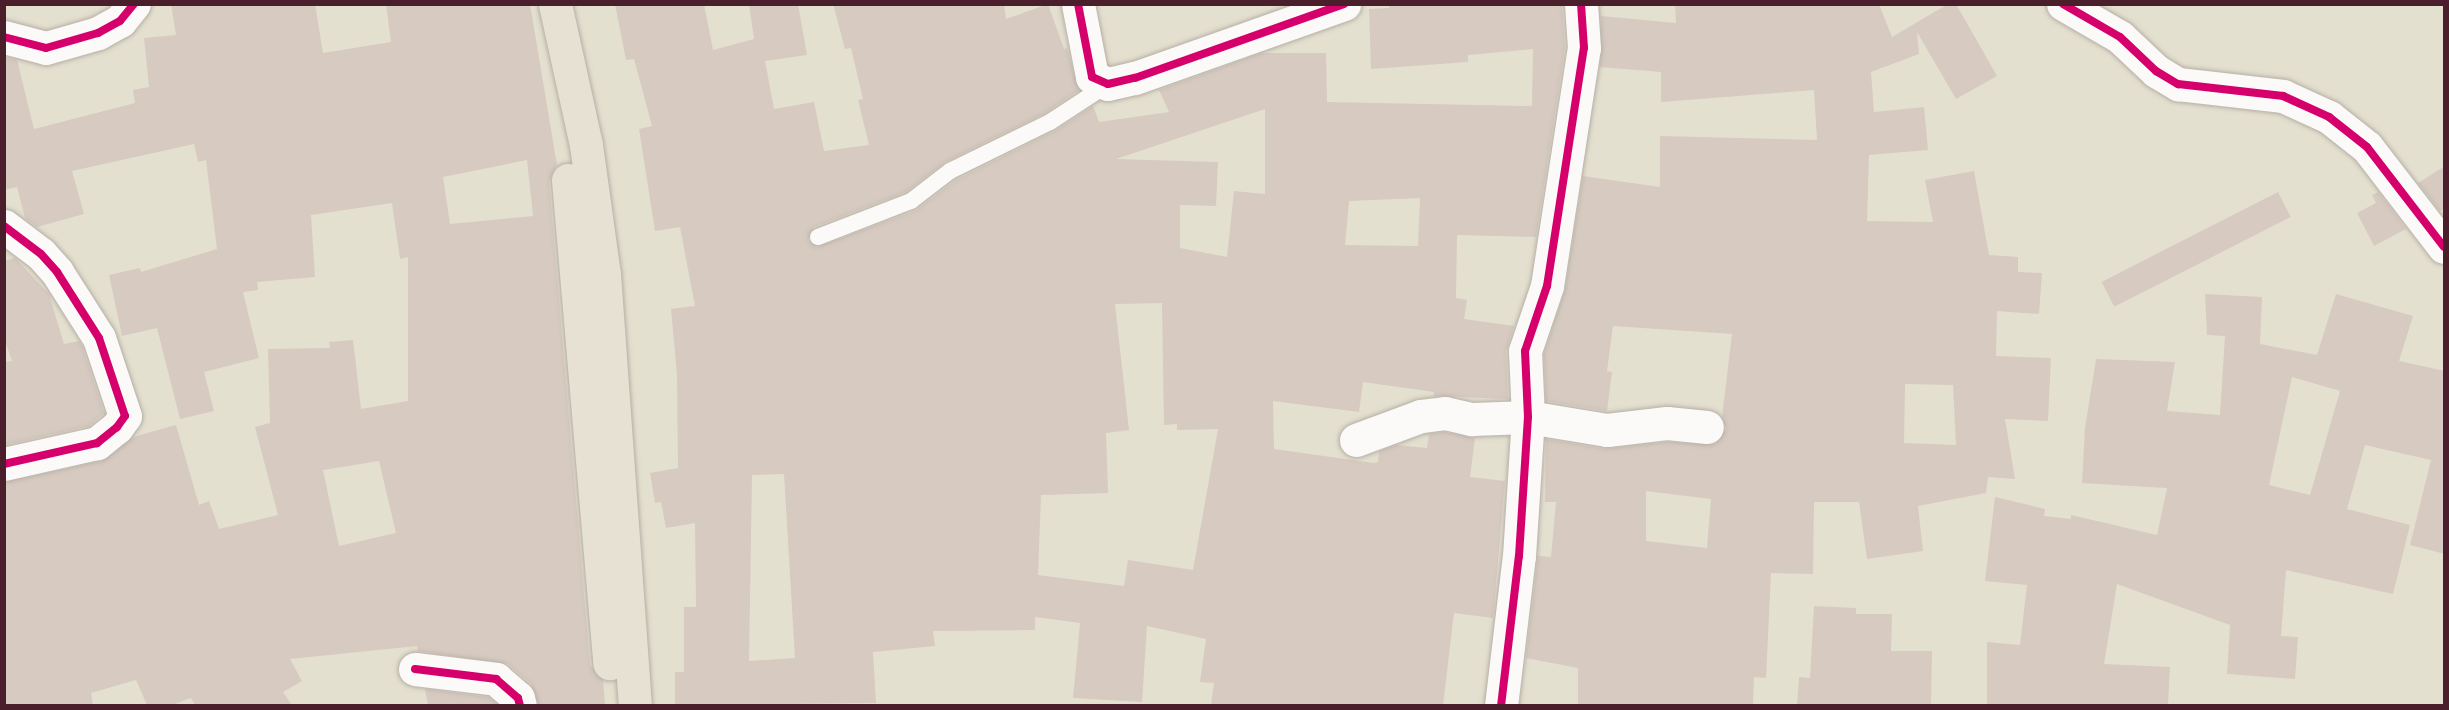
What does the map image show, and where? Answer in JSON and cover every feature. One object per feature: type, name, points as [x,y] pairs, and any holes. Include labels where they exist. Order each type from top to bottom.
[{"type":"main road","points":[[532,4],[563,141],[575,235],[612,705]]},
{"type":"main road","points":[[555,4],[585,145],[604,274],[635,705]]},
{"type":"street","points":[[4,37],[46,48],[98,33],[120,21],[134,4]]},
{"type":"street","points":[[1078,4],[1092,76],[1108,84],[1135,78],[1344,4]]},
{"type":"street","points":[[1501,705],[1519,556],[1528,417],[1525,351],[1547,286],[1584,48],[1581,4]]},
{"type":"street","points":[[2064,4],[2120,37],[2156,71],[2178,84],[2283,96],[2329,117],[2367,147],[2445,247]]},
{"type":"street","points":[[4,226],[41,254],[57,272],[99,338],[125,416],[117,427],[97,443],[4,464]]},
{"type":"street","points":[[1356,440],[1421,416],[1445,413],[1472,419],[1528,417],[1607,430],[1668,423],[1707,427]]},
{"type":"street","points":[[415,669],[496,679],[518,698],[520,705]]},
{"type":"lane","points":[[818,237],[911,201],[950,171],[1050,122],[1108,84]]},
{"type":"building","points":[[171,4],[315,4],[323,53],[391,42],[386,4],[530,4],[557,165],[549,182],[590,665],[603,680],[605,705],[538,705],[531,684],[508,664],[418,651],[417,646],[290,659],[302,681],[283,692],[292,705],[195,705],[191,698],[172,705],[147,705],[136,680],[91,693],[93,705],[4,705],[4,482],[101,461],[133,437],[176,425],[199,505],[209,501],[219,529],[278,515],[255,427],[270,423],[268,349],[330,348],[329,342],[353,340],[361,409],[408,401],[408,257],[400,259],[392,203],[311,215],[315,277],[257,282],[258,290],[243,292],[259,358],[204,372],[214,411],[180,419],[157,328],[122,336],[109,275],[140,268],[141,272],[217,249],[206,160],[198,162],[194,144],[72,171],[84,214],[37,227],[25,218],[17,187],[4,190],[4,57],[17,60],[34,129],[135,103],[133,90],[149,87],[144,38],[176,35]],"holes":[[[527,160],[533,216],[450,224],[443,177]],[[379,461],[396,533],[339,546],[323,470]]]},
{"type":"building","points":[[615,4],[704,4],[713,50],[754,39],[749,4],[798,4],[807,55],[765,61],[774,109],[814,102],[824,151],[869,145],[858,100],[863,99],[851,48],[845,49],[833,4],[1004,4],[1006,19],[1048,4],[1064,49],[1067,48],[1079,90],[1045,113],[945,162],[906,192],[814,227],[808,240],[817,247],[915,211],[956,180],[1055,131],[1093,106],[1099,122],[1169,112],[1159,90],[1261,53],[1326,53],[1327,102],[1532,106],[1533,49],[1468,55],[1468,62],[1371,69],[1369,9],[1389,8],[1389,4],[1562,4],[1565,47],[1536,237],[1457,235],[1456,298],[1467,300],[1464,319],[1514,326],[1506,351],[1508,399],[1434,396],[1434,392],[1363,382],[1359,412],[1273,401],[1274,449],[1374,463],[1378,462],[1379,451],[1397,445],[1427,448],[1429,434],[1444,432],[1475,438],[1470,477],[1505,481],[1493,618],[1454,613],[1443,705],[1211,705],[1214,683],[1200,682],[1206,639],[1147,626],[1142,702],[1073,698],[1080,623],[1035,617],[1035,630],[933,631],[935,646],[873,652],[876,703],[675,705],[675,672],[684,672],[684,607],[696,607],[695,523],[666,528],[661,502],[655,503],[650,473],[678,468],[677,375],[671,309],[695,306],[680,227],[655,231],[639,129],[652,126],[634,59],[626,60]],"holes":[[[1265,109],[1265,194],[1234,191],[1227,257],[1180,248],[1180,205],[1216,206],[1218,162],[1116,159]],[[1420,198],[1418,246],[1345,245],[1349,201]],[[1162,303],[1164,425],[1177,424],[1177,430],[1218,429],[1193,570],[1128,560],[1124,586],[1038,575],[1041,495],[1108,493],[1106,433],[1129,430],[1115,304]],[[784,474],[795,658],[749,661],[752,475]]]},
{"type":"building","points":[[1675,4],[1879,4],[1892,37],[1948,4],[1956,4],[1997,76],[1956,99],[1917,32],[1919,54],[1871,72],[1874,112],[1924,107],[1928,150],[1869,155],[1867,221],[1933,222],[1925,180],[1974,171],[1989,255],[2018,257],[2018,272],[2042,273],[2039,314],[1997,311],[1996,356],[2051,358],[2048,421],[2005,419],[2015,479],[1988,477],[1986,493],[1918,506],[1923,551],[1867,559],[1859,502],[1814,502],[1813,574],[1771,573],[1766,678],[1754,677],[1753,705],[1578,705],[1578,668],[1526,658],[1538,556],[1551,557],[1556,502],[1545,502],[1546,439],[1604,449],[1667,442],[1715,444],[1726,429],[1722,417],[1732,334],[1613,326],[1607,371],[1612,372],[1607,411],[1546,401],[1544,354],[1565,289],[1583,176],[1660,187],[1660,136],[1817,140],[1814,90],[1661,102],[1661,72],[1600,67],[1601,16],[1676,23]],"holes":[[[1905,384],[1953,385],[1956,445],[1904,443]],[[1646,491],[1711,499],[1707,548],[1646,541]]]},
{"type":"building","points":[[2445,166],[2445,208],[2440,211],[2418,183]]},
{"type":"building","points":[[2278,192],[2291,217],[2114,307],[2102,282]]},
{"type":"building","points":[[2378,192],[2406,229],[2374,246],[2357,213],[2376,203],[2372,195]]},
{"type":"building","points":[[15,258],[49,294],[64,344],[79,341],[82,346],[104,413],[89,426],[4,445],[4,362],[12,361],[4,338],[4,261]]},
{"type":"building","points":[[2205,294],[2262,297],[2260,344],[2317,355],[2336,294],[2413,316],[2399,361],[2445,371],[2445,554],[2410,545],[2431,460],[2365,445],[2347,509],[2410,525],[2393,594],[2286,570],[2281,636],[2298,637],[2295,679],[2227,674],[2230,625],[2117,584],[2104,664],[2170,667],[2168,705],[1987,705],[1987,642],[2020,645],[2027,585],[1985,581],[1995,497],[2045,509],[2044,516],[2071,519],[2071,515],[2157,535],[2167,488],[2082,483],[2085,428],[2096,359],[2175,362],[2167,411],[2220,415],[2225,336],[2207,335]],"holes":[[[2292,377],[2340,391],[2310,495],[2269,485]]]},
{"type":"building","points":[[1814,606],[1856,608],[1856,614],[1892,614],[1891,651],[1932,651],[1931,705],[1797,705],[1799,677],[1810,678]]},
{"type":"building","points":[[425,689],[488,697],[498,705],[428,705]]},
{"type":"cycle path","points":[[4,37],[46,48],[98,33],[120,21],[134,4]]},
{"type":"cycle path","points":[[1078,4],[1092,77],[1108,84],[1135,78],[1344,4]]},
{"type":"cycle path","points":[[1501,706],[1519,556],[1528,417],[1525,351],[1547,286],[1584,48],[1581,4]]},
{"type":"cycle path","points":[[2063,4],[2120,37],[2156,71],[2178,84],[2283,96],[2329,117],[2367,147],[2444,247]]},
{"type":"cycle path","points":[[4,226],[41,254],[57,272],[99,338],[125,416],[117,427],[97,443],[4,464]]},
{"type":"cycle path","points":[[415,669],[496,679],[518,698],[520,706]]}]
